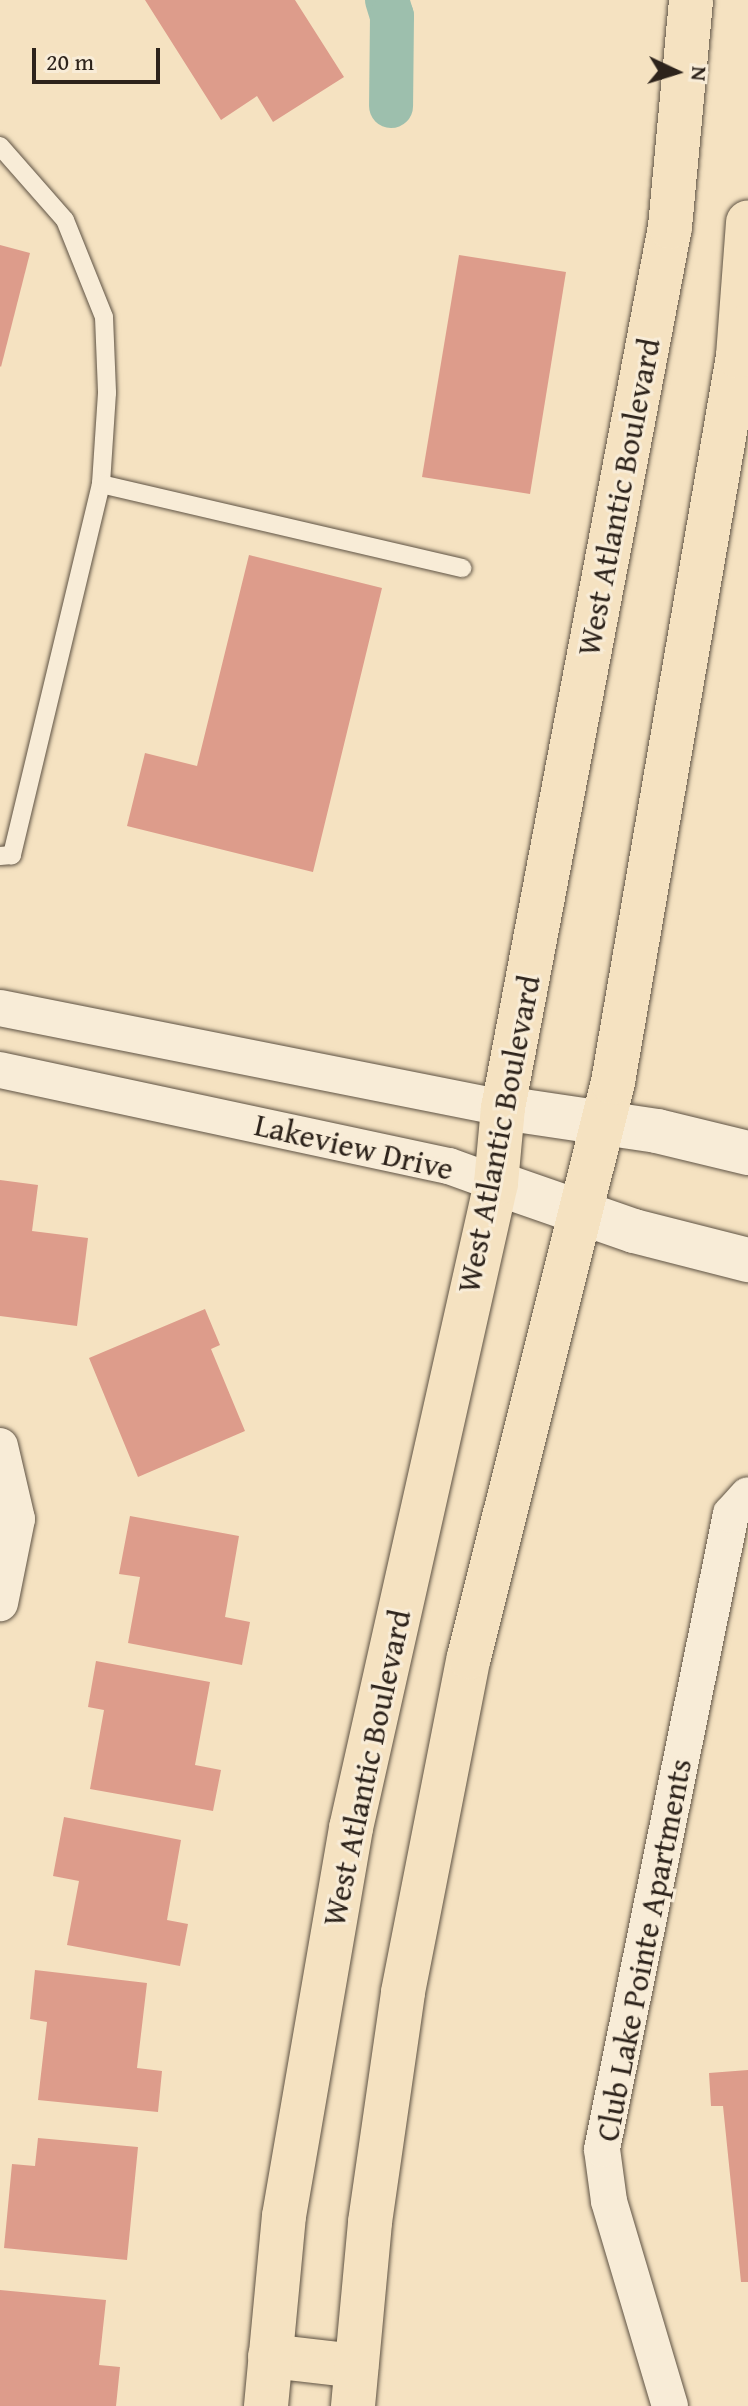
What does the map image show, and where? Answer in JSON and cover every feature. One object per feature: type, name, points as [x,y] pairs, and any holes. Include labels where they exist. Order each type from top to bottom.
[{"type":"main road","name":"West Atlantic Boulevard","points":[[266,2406],[284,2216],[351,1828],[496,1183],[503,1108],[670,227],[691,0]]},
{"type":"main road","points":[[270,2356],[355,2386],[370,2222],[403,1992],[469,1657],[583,1213],[602,1123],[743,341],[748,222]]},
{"type":"street","name":"Lakeview Drive","points":[[0,1008],[503,1108],[602,1123],[748,1153]]},
{"type":"street","name":"Lakeview Drive","points":[[0,1070],[449,1166],[583,1213],[748,1260]]},
{"type":"street","points":[[0,1603],[17,1519],[2,1448]]},
{"type":"street","name":"Club Lake Pointe Apartments","points":[[670,2406],[609,2201],[602,2149],[731,1514],[748,1495]]},
{"type":"lane","points":[[0,146],[65,220],[104,317],[107,393],[101,484],[12,855],[0,856]]},
{"type":"lane","points":[[101,484],[462,568]]},
{"type":"building","points":[[145,0],[295,0],[344,77],[273,122],[257,96],[221,120]]},
{"type":"building","points":[[0,245],[30,253],[1,367],[0,366]]},
{"type":"building","points":[[459,255],[566,272],[530,494],[422,477]]},
{"type":"building","points":[[249,555],[382,588],[313,872],[127,826],[145,753],[197,766]]},
{"type":"building","points":[[0,1180],[38,1185],[32,1231],[88,1238],[77,1326],[0,1316]]},
{"type":"building","points":[[205,1309],[220,1345],[211,1349],[245,1431],[138,1477],[89,1358]]},
{"type":"building","points":[[130,1516],[239,1536],[225,1617],[250,1622],[242,1665],[128,1643],[140,1577],[119,1574]]},
{"type":"building","points":[[96,1661],[210,1682],[195,1765],[221,1770],[213,1811],[90,1789],[104,1710],[88,1707]]},
{"type":"building","points":[[64,1817],[181,1840],[167,1920],[188,1924],[180,1966],[67,1945],[79,1881],[53,1876]]},
{"type":"building","points":[[35,1970],[147,1983],[137,2068],[162,2071],[158,2112],[38,2100],[47,2022],[30,2019]]},
{"type":"building","points":[[748,2070],[748,2282],[741,2282],[723,2106],[711,2106],[709,2073]]},
{"type":"building","points":[[38,2138],[138,2147],[127,2260],[4,2248],[12,2164],[35,2166]]},
{"type":"building","points":[[0,2290],[106,2300],[99,2365],[120,2367],[116,2406],[0,2406]]},
{"type":"waterway","points":[[387,0],[392,16],[391,106]]}]
